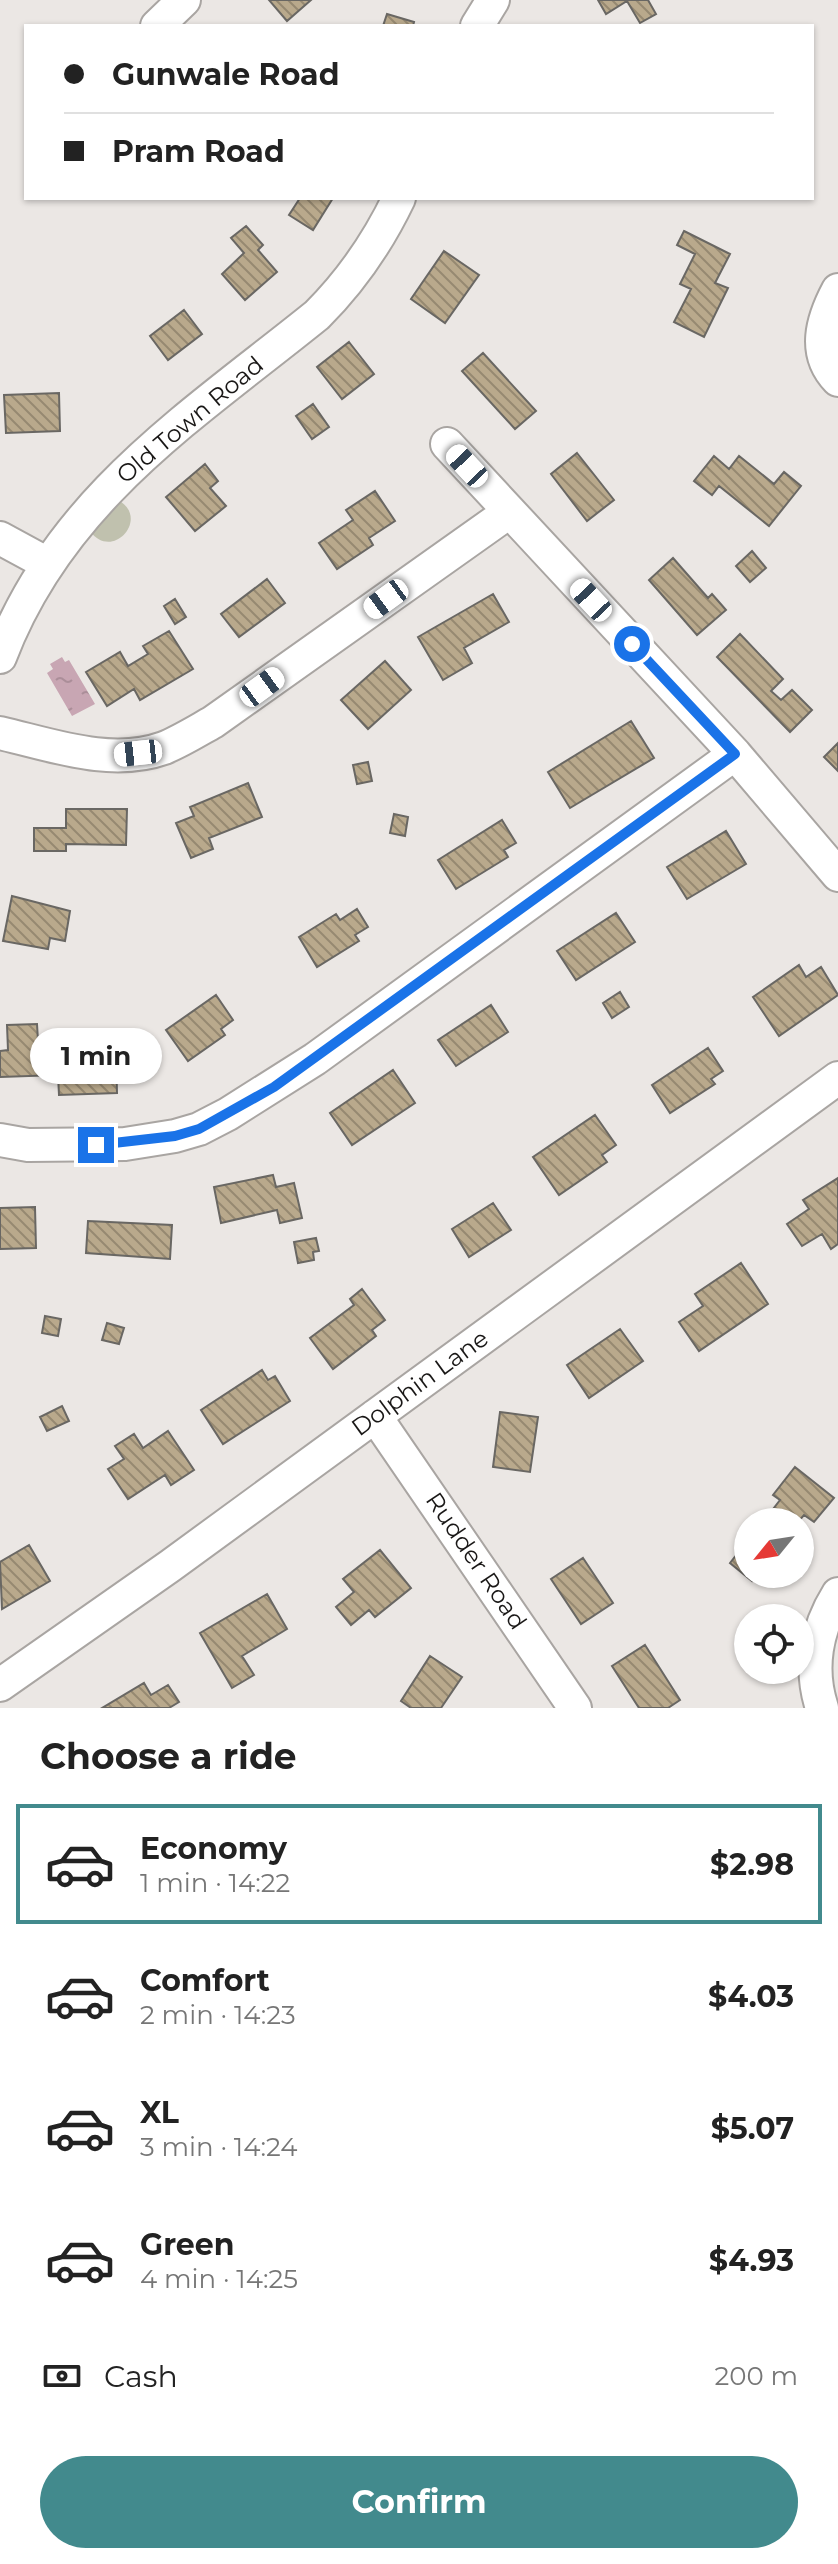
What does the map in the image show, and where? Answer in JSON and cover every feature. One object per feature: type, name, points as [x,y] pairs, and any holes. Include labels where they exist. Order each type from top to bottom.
[{"type":"street","points":[[159,24],[184,0]]},
{"type":"street","points":[[478,24],[493,0]]},
{"type":"street","name":"Old Town Road","points":[[0,657],[21,607],[46,563],[69,532],[135,462],[317,315],[336,296],[375,244],[398,200]]},
{"type":"street","points":[[838,290],[824,324],[821,345],[826,365],[838,380]]},
{"type":"street","points":[[447,444],[735,754],[838,875]]},
{"type":"street","points":[[0,733],[85,754],[116,755],[161,749],[213,722],[509,512]]},
{"type":"street","points":[[0,538],[46,563]]},
{"type":"street","points":[[0,1140],[28,1145],[125,1144],[175,1136],[199,1129],[228,1114],[315,1059],[735,754]]},
{"type":"street","name":"Dolphin Lane","points":[[0,1685],[170,1566],[838,1078]]},
{"type":"street","name":"Rudder Road","points":[[375,1416],[563,1704]]},
{"type":"street","points":[[822,1708],[815,1676],[816,1655],[819,1634],[838,1594]]},
{"type":"green space","points":[[118,500],[131,517],[129,526],[117,540],[108,542],[99,539],[90,531]]},
{"type":"water","points":[[62,657],[65,662],[69,660],[95,704],[72,716],[47,673],[53,669],[50,664]]},
{"type":"building","points":[[269,0],[311,0],[287,21]]},
{"type":"building","points":[[598,0],[648,0],[656,14],[640,23],[627,1],[606,14]]},
{"type":"building","points":[[387,14],[414,22],[414,24],[384,24]]},
{"type":"building","points":[[299,200],[332,200],[313,230],[289,215]]},
{"type":"building","points":[[246,226],[263,245],[258,250],[277,272],[245,300],[222,274],[244,253],[231,238]]},
{"type":"building","points":[[684,231],[730,254],[715,283],[728,288],[704,337],[674,322],[691,289],[680,284],[695,254],[677,245]]},
{"type":"building","points":[[444,251],[479,275],[445,323],[411,299]]},
{"type":"building","points":[[184,310],[202,334],[168,360],[150,336]]},
{"type":"building","points":[[349,342],[374,374],[342,399],[317,367]]},
{"type":"building","points":[[483,353],[536,411],[515,429],[462,371]]},
{"type":"building","points":[[59,393],[60,431],[6,433],[4,395]]},
{"type":"building","points":[[313,404],[329,427],[312,439],[296,416]]},
{"type":"building","points":[[577,453],[614,500],[587,521],[551,474]]},
{"type":"building","points":[[714,456],[729,469],[739,456],[774,484],[784,472],[801,486],[769,526],[719,486],[712,495],[694,481]]},
{"type":"building","points":[[205,464],[218,481],[210,488],[226,506],[195,531],[166,497]]},
{"type":"building","points":[[375,491],[395,521],[369,538],[373,545],[337,569],[319,543],[353,520],[346,510]]},
{"type":"building","points":[[752,551],[766,568],[750,582],[736,566]]},
{"type":"building","points":[[673,558],[708,598],[712,594],[726,610],[697,635],[649,580]]},
{"type":"building","points":[[267,579],[285,603],[239,637],[221,614]]},
{"type":"building","points":[[493,594],[509,622],[464,648],[472,663],[443,680],[418,637]]},
{"type":"building","points":[[175,599],[186,617],[175,624],[164,606]]},
{"type":"building","points":[[169,631],[193,669],[140,700],[134,689],[107,706],[86,672],[120,652],[128,666],[148,654],[143,646]]},
{"type":"building","points":[[740,634],[783,679],[771,691],[781,700],[792,690],[812,710],[790,732],[717,657]]},
{"type":"building","points":[[385,661],[411,690],[368,729],[341,700]]},
{"type":"building","points":[[631,721],[654,758],[570,808],[548,772]]},
{"type":"building","points":[[838,743],[838,771],[824,757]]},
{"type":"building","points":[[368,762],[372,781],[357,784],[353,765]]},
{"type":"building","points":[[248,783],[262,817],[209,838],[213,849],[191,858],[176,823],[194,816],[190,807]]},
{"type":"building","points":[[66,809],[127,809],[126,845],[66,844],[66,851],[34,851],[34,828],[66,828]]},
{"type":"building","points":[[394,814],[408,817],[405,836],[390,833]]},
{"type":"building","points":[[502,820],[516,843],[504,850],[508,857],[456,889],[438,860]]},
{"type":"building","points":[[726,831],[746,864],[687,899],[667,867]]},
{"type":"building","points":[[12,896],[70,911],[65,941],[50,938],[48,949],[3,941]]},
{"type":"building","points":[[357,909],[368,927],[355,935],[359,941],[317,967],[299,937],[336,914],[340,920]]},
{"type":"building","points":[[616,913],[635,942],[576,980],[557,951]]},
{"type":"building","points":[[799,965],[806,977],[821,967],[838,995],[779,1036],[753,997]]},
{"type":"building","points":[[620,992],[629,1007],[612,1018],[603,1003]]},
{"type":"building","points":[[216,995],[233,1020],[221,1029],[225,1035],[188,1061],[166,1030]]},
{"type":"building","points":[[491,1005],[508,1032],[456,1066],[438,1040]]},
{"type":"building","points":[[37,1024],[39,1057],[116,1054],[117,1093],[59,1095],[58,1075],[0,1077],[0,1051],[8,1050],[7,1025]]},
{"type":"building","points":[[708,1048],[723,1071],[711,1079],[715,1084],[670,1113],[652,1085]]},
{"type":"building","points":[[393,1070],[415,1103],[352,1145],[330,1113]]},
{"type":"building","points":[[595,1115],[616,1145],[602,1155],[607,1162],[559,1195],[533,1157]]},
{"type":"building","points":[[273,1175],[276,1187],[294,1183],[302,1218],[280,1223],[277,1210],[221,1223],[214,1187]]},
{"type":"building","points":[[838,1178],[838,1244],[831,1249],[822,1234],[802,1246],[787,1224],[809,1209],[803,1200]]},
{"type":"building","points":[[493,1203],[511,1230],[469,1257],[452,1229]]},
{"type":"building","points":[[35,1207],[36,1248],[0,1249],[0,1208]]},
{"type":"building","points":[[88,1221],[172,1225],[170,1259],[86,1253]]},
{"type":"building","points":[[316,1238],[319,1251],[313,1252],[314,1260],[298,1263],[294,1242]]},
{"type":"building","points":[[741,1263],[768,1304],[699,1351],[679,1322],[703,1306],[695,1294]]},
{"type":"building","points":[[362,1289],[385,1320],[372,1330],[376,1336],[333,1369],[310,1338],[354,1305],[350,1299]]},
{"type":"building","points":[[45,1316],[61,1319],[58,1336],[42,1333]]},
{"type":"building","points":[[107,1323],[124,1328],[119,1344],[102,1340]]},
{"type":"building","points":[[620,1329],[643,1361],[589,1398],[567,1365]]},
{"type":"building","points":[[262,1370],[268,1380],[275,1376],[290,1401],[223,1444],[201,1410]]},
{"type":"building","points":[[62,1406],[69,1421],[47,1431],[40,1417]]},
{"type":"building","points":[[500,1412],[538,1417],[530,1472],[493,1467]]},
{"type":"building","points":[[168,1431],[194,1470],[171,1485],[165,1475],[128,1499],[108,1469],[124,1459],[115,1446],[134,1434],[143,1448]]},
{"type":"building","points":[[795,1467],[834,1498],[814,1522],[814,1508],[774,1508],[780,1500],[773,1495]]},
{"type":"building","points":[[29,1545],[50,1581],[2,1609],[0,1562]]},
{"type":"building","points":[[380,1550],[411,1588],[375,1617],[369,1610],[351,1625],[336,1607],[354,1592],[343,1579]]},
{"type":"building","points":[[583,1558],[613,1603],[581,1624],[551,1579]]},
{"type":"building","points":[[267,1594],[287,1629],[242,1656],[254,1675],[232,1688],[200,1633]]},
{"type":"building","points":[[645,1645],[680,1700],[668,1708],[639,1708],[612,1666]]},
{"type":"building","points":[[430,1656],[462,1677],[441,1708],[411,1708],[401,1701]]},
{"type":"building","points":[[144,1683],[151,1695],[168,1685],[179,1702],[169,1708],[102,1708]]},
{"type":"route","points":[[96,1145],[125,1144],[199,1129],[274,1087],[735,754],[632,644]]}]
